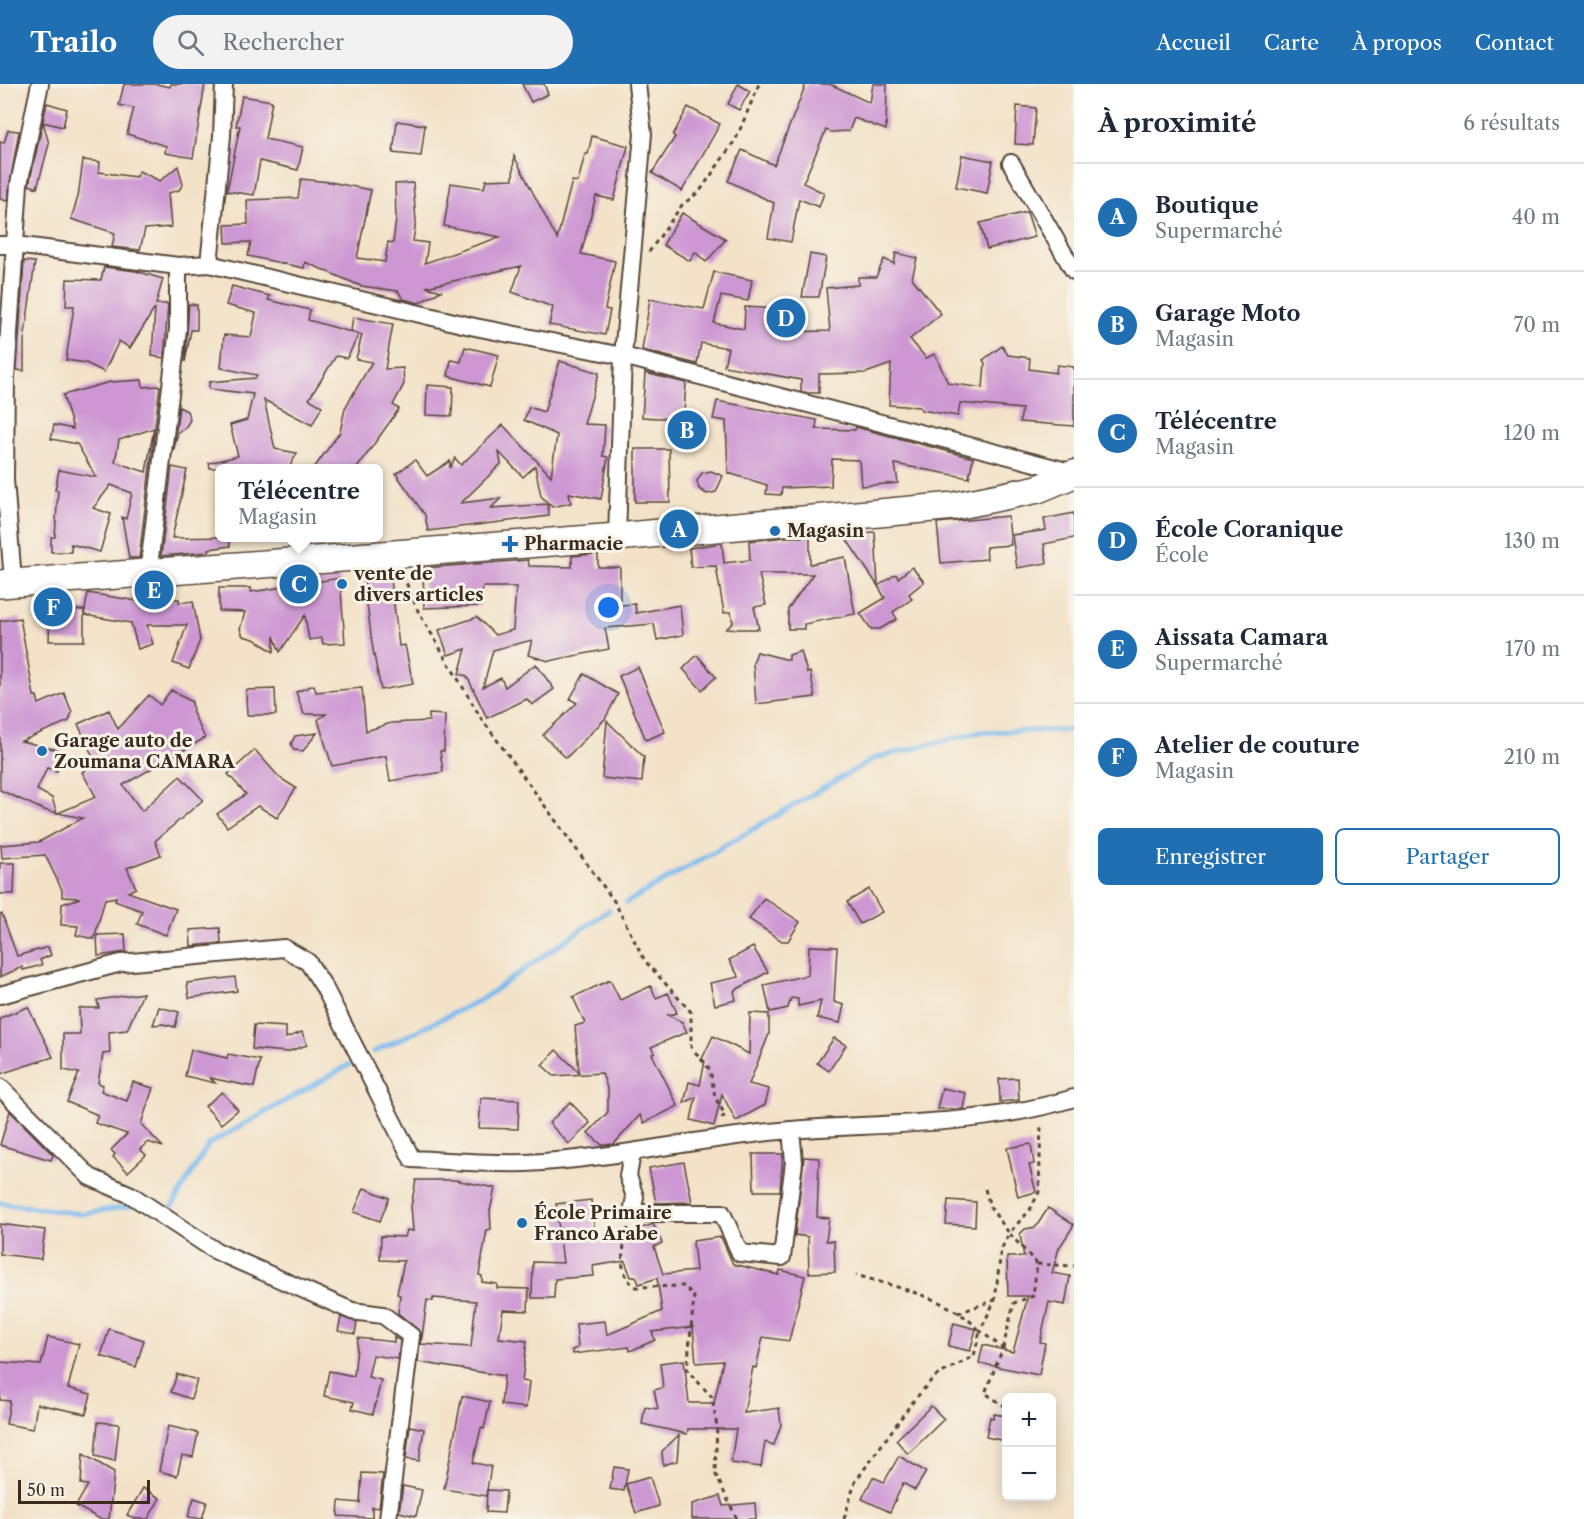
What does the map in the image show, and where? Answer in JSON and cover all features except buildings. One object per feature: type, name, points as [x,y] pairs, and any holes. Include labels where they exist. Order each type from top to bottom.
[{"type":"main road","points":[[6,583],[617,537],[955,506],[1038,489],[1074,473]]},
{"type":"street","points":[[6,583],[3,377],[8,245],[40,84]]},
{"type":"street","points":[[209,264],[222,136],[224,84]]},
{"type":"street","points":[[617,537],[623,356],[643,134],[637,84]]},
{"type":"street","points":[[1011,164],[1074,271]]},
{"type":"street","points":[[8,245],[178,266],[209,264],[475,327],[623,356],[1074,473]]},
{"type":"street","points":[[148,574],[178,329],[178,266]]},
{"type":"street","points":[[0,995],[121,963],[284,948],[308,962],[324,987],[412,1158],[526,1163],[632,1153],[700,1141],[791,1131],[928,1124],[1044,1107],[1074,1098]]},
{"type":"street","points":[[0,1087],[90,1177],[131,1195],[216,1251],[352,1311],[383,1315],[411,1336],[388,1519]]},
{"type":"street","points":[[632,1153],[628,1176],[635,1197],[632,1213],[722,1213],[740,1252],[782,1257],[795,1162],[791,1131]]},
{"type":"path","points":[[648,254],[682,205],[700,191],[736,140],[759,84]]},
{"type":"path","points":[[394,554],[418,611],[481,718],[614,901],[645,961],[691,1012],[691,1047],[710,1070],[715,1097],[725,1115],[700,1141]]},
{"type":"path","points":[[844,1519],[855,1482],[911,1404],[934,1377],[974,1356],[980,1331],[995,1300],[1001,1250],[1010,1233],[1030,1210],[1039,1192],[1040,1132],[1044,1107]]},
{"type":"path","points":[[985,1189],[990,1207],[1037,1264],[1074,1266]]},
{"type":"path","points":[[632,1213],[621,1266],[625,1279],[635,1287],[685,1286],[694,1297],[687,1370],[712,1397],[717,1426],[715,1473],[736,1519]]},
{"type":"path","points":[[1002,1405],[985,1394],[1003,1348],[1014,1303],[1033,1296],[1037,1264]]},
{"type":"path","points":[[856,1275],[924,1296],[968,1318],[980,1331],[1003,1348]]},
{"type":"path","points":[[958,1313],[995,1300]]},
{"type":"waterway","points":[[626,903],[875,758],[980,732],[1074,730]]},
{"type":"waterway","points":[[374,1052],[482,999],[609,910]]},
{"type":"waterway","points":[[167,1215],[209,1144],[349,1065]]},
{"type":"waterway","points":[[0,1203],[81,1214],[138,1205]]},
{"type":"place","name":"École Coranique","points":[[786,318]]},
{"type":"place","name":"Garage Moto","points":[[687,430]]},
{"type":"place","name":"Boutique","points":[[679,529]]},
{"type":"place","name":"Magasin","points":[[775,531]]},
{"type":"place","name":"Pharmacie","points":[[510,544]]},
{"type":"place","name":"Télécentre","points":[[299,584]]},
{"type":"place","name":"vente de divers articles","points":[[342,584]]},
{"type":"place","name":"Aissata Camara","points":[[154,590]]},
{"type":"place","name":"Atelier de couture","points":[[53,607]]},
{"type":"place","name":"Garage auto de Zoumana CAMARA","points":[[42,751]]},
{"type":"place","name":"École Primaire Franco Arabe","points":[[522,1223]]}]
